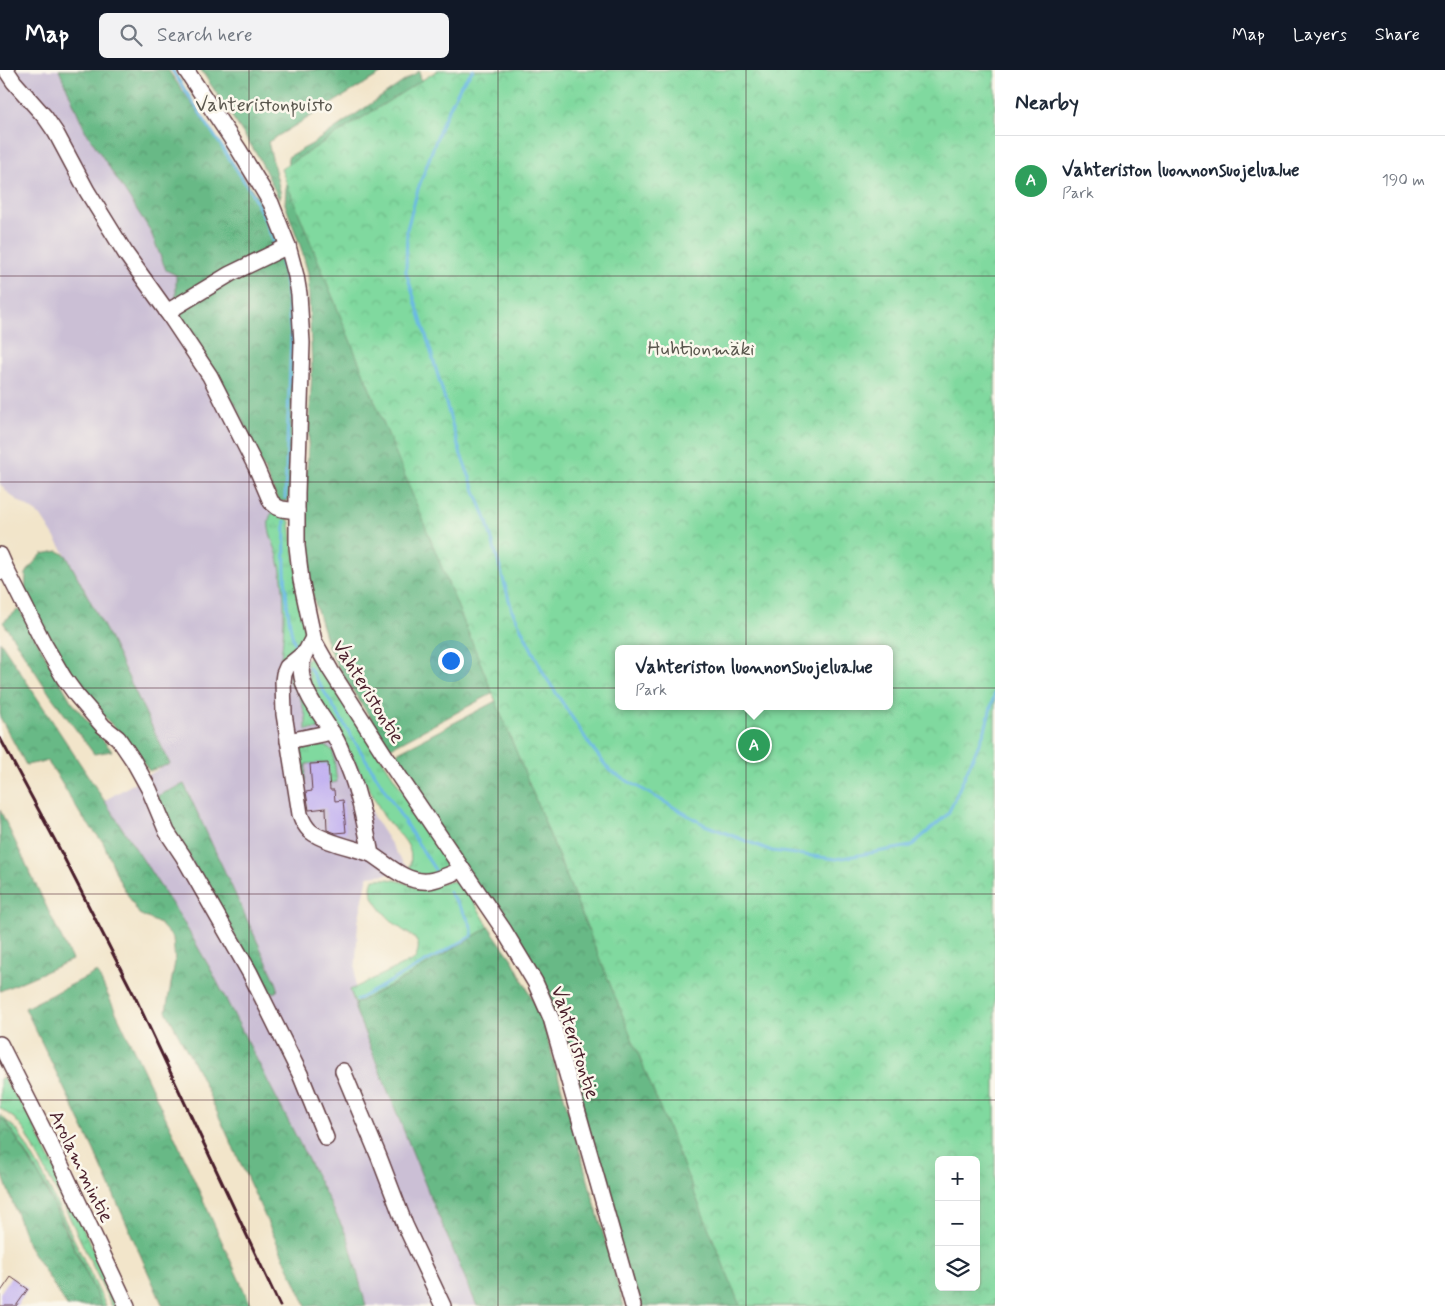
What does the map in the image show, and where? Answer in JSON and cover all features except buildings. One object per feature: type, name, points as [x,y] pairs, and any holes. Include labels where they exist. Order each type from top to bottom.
[{"type":"street","points":[[6,70],[51,125],[87,192],[126,254],[210,376],[272,502],[282,509],[297,511]]},
{"type":"street","name":"Vahteristontie","points":[[186,70],[261,184],[288,246],[299,294],[302,343],[297,511],[299,568],[313,638],[331,671],[386,757],[502,929],[546,1005],[573,1093],[632,1306]]},
{"type":"street","points":[[167,312],[230,274],[288,246]]},
{"type":"street","points":[[0,555],[3,572],[64,678],[103,726],[118,738],[133,760],[149,789],[167,832],[183,856],[250,973],[300,1074],[326,1138]]},
{"type":"street","points":[[313,638],[304,654],[301,666],[304,685],[332,732],[351,771],[358,789],[371,854]]},
{"type":"street","points":[[304,654],[290,664],[284,674],[283,705],[298,808],[306,826],[320,837],[371,854],[413,880],[434,880],[462,870]]},
{"type":"street","points":[[288,741],[332,732]]},
{"type":"street","name":"Arolammintie","points":[[0,1044],[60,1163],[127,1306]]},
{"type":"street","points":[[343,1071],[405,1225],[443,1306]]},
{"type":"shaded area","points":[[0,70],[59,70],[85,130],[150,230],[166,270],[176,275],[176,299],[237,408],[270,488],[291,627],[361,768],[373,816],[404,864],[416,871],[368,876],[358,922],[355,1009],[430,1196],[477,1306],[366,1306],[348,1238],[102,802],[169,763],[105,629],[66,555],[41,516],[10,495],[0,484]]},
{"type":"green space","points":[[59,70],[168,70],[256,195],[276,239],[285,266],[294,332],[290,491],[287,501],[280,502],[277,499],[237,408],[218,376],[178,319],[176,275],[166,270],[150,230],[85,130]]},
{"type":"green space","name":"Vahteristonpuisto","points":[[201,70],[387,70],[268,142],[281,195],[279,199],[258,156]]},
{"type":"green space","name":"Huhtionmäki","points":[[438,70],[995,70],[995,1306],[740,1306],[281,169]]},
{"type":"green space","points":[[419,71],[501,689],[390,748],[338,668],[328,646],[313,597],[306,551],[305,509],[312,369],[308,273],[285,204],[288,157],[312,144]]},
{"type":"green space","points":[[275,512],[287,517],[290,522],[305,636],[302,646],[284,661],[281,658],[284,594],[281,569],[269,529],[270,518],[272,513]]},
{"type":"green space","points":[[58,551],[66,555],[105,629],[170,764],[149,771],[133,748],[86,697],[58,656],[25,592],[26,574],[30,567],[42,554]]},
{"type":"green space","points":[[19,609],[71,701],[112,751],[94,754],[51,696],[3,622]]},
{"type":"green space","points":[[0,641],[181,918],[211,970],[348,1238],[366,1306],[306,1306],[199,1073],[166,1011],[175,962],[173,938],[160,924],[139,914],[119,880],[103,842],[82,817],[47,761],[26,765],[0,717]]},
{"type":"green space","points":[[311,656],[316,657],[440,849],[446,863],[444,871],[432,877],[408,871],[411,861],[408,846],[383,815],[342,737],[310,685],[306,660]]},
{"type":"green space","points":[[293,668],[319,725],[319,729],[306,730],[306,717],[300,697],[290,684],[289,679]]},
{"type":"green space","points":[[515,691],[945,866],[978,1156],[935,1156],[935,1291],[980,1291],[980,1174],[995,1306],[637,1306],[552,1008],[391,756]]},
{"type":"green space","points":[[326,746],[333,751],[337,782],[329,783],[327,763],[306,764],[305,783],[302,786],[296,755],[304,748]]},
{"type":"green space","points":[[184,784],[276,982],[278,988],[273,993],[266,991],[169,821],[157,796]]},
{"type":"green space","points":[[0,810],[72,960],[0,991]]},
{"type":"green space","points":[[375,879],[398,881],[409,884],[419,890],[445,882],[457,881],[465,887],[489,927],[403,979],[355,1004],[350,990],[415,959],[418,950],[418,944],[414,938],[400,928],[379,907],[372,893],[371,886]]},
{"type":"green space","points":[[489,927],[513,961],[541,1016],[624,1306],[477,1306],[430,1196],[355,1009],[355,1004],[403,979]]},
{"type":"green space","points":[[97,972],[173,1133],[251,1306],[163,1306],[93,1148],[25,1008]]},
{"type":"green space","points":[[3,1077],[28,1113],[120,1306],[112,1306],[67,1212],[25,1131],[15,1119],[0,1108],[0,1079]]},
{"type":"green space","points":[[0,1115],[17,1130],[42,1173],[106,1306],[102,1306],[36,1170],[14,1133],[0,1118]]},
{"type":"green space","points":[[0,1118],[7,1123],[39,1175],[102,1306],[67,1306],[28,1245],[0,1168]]},
{"type":"waterway","points":[[172,70],[251,192],[274,243]]},
{"type":"waterway","points":[[473,70],[461,85],[443,121],[418,189],[407,229],[406,272],[461,455],[486,519],[512,610],[545,676],[590,745],[610,771],[705,825],[772,851],[836,859],[911,846],[948,814],[985,730],[995,692]]},
{"type":"waterway","points":[[280,257],[286,283],[291,338],[285,498]]},
{"type":"waterway","points":[[285,521],[287,603],[292,635],[297,648]]},
{"type":"waterway","points":[[309,667],[435,870]]},
{"type":"waterway","points":[[357,1000],[472,936],[471,925],[468,919],[449,892]]},
{"type":"railway","points":[[0,738],[136,999],[280,1306]]},
{"type":"place","name":"Vahteriston luonnonsuojelualue","points":[[754,745]]}]
